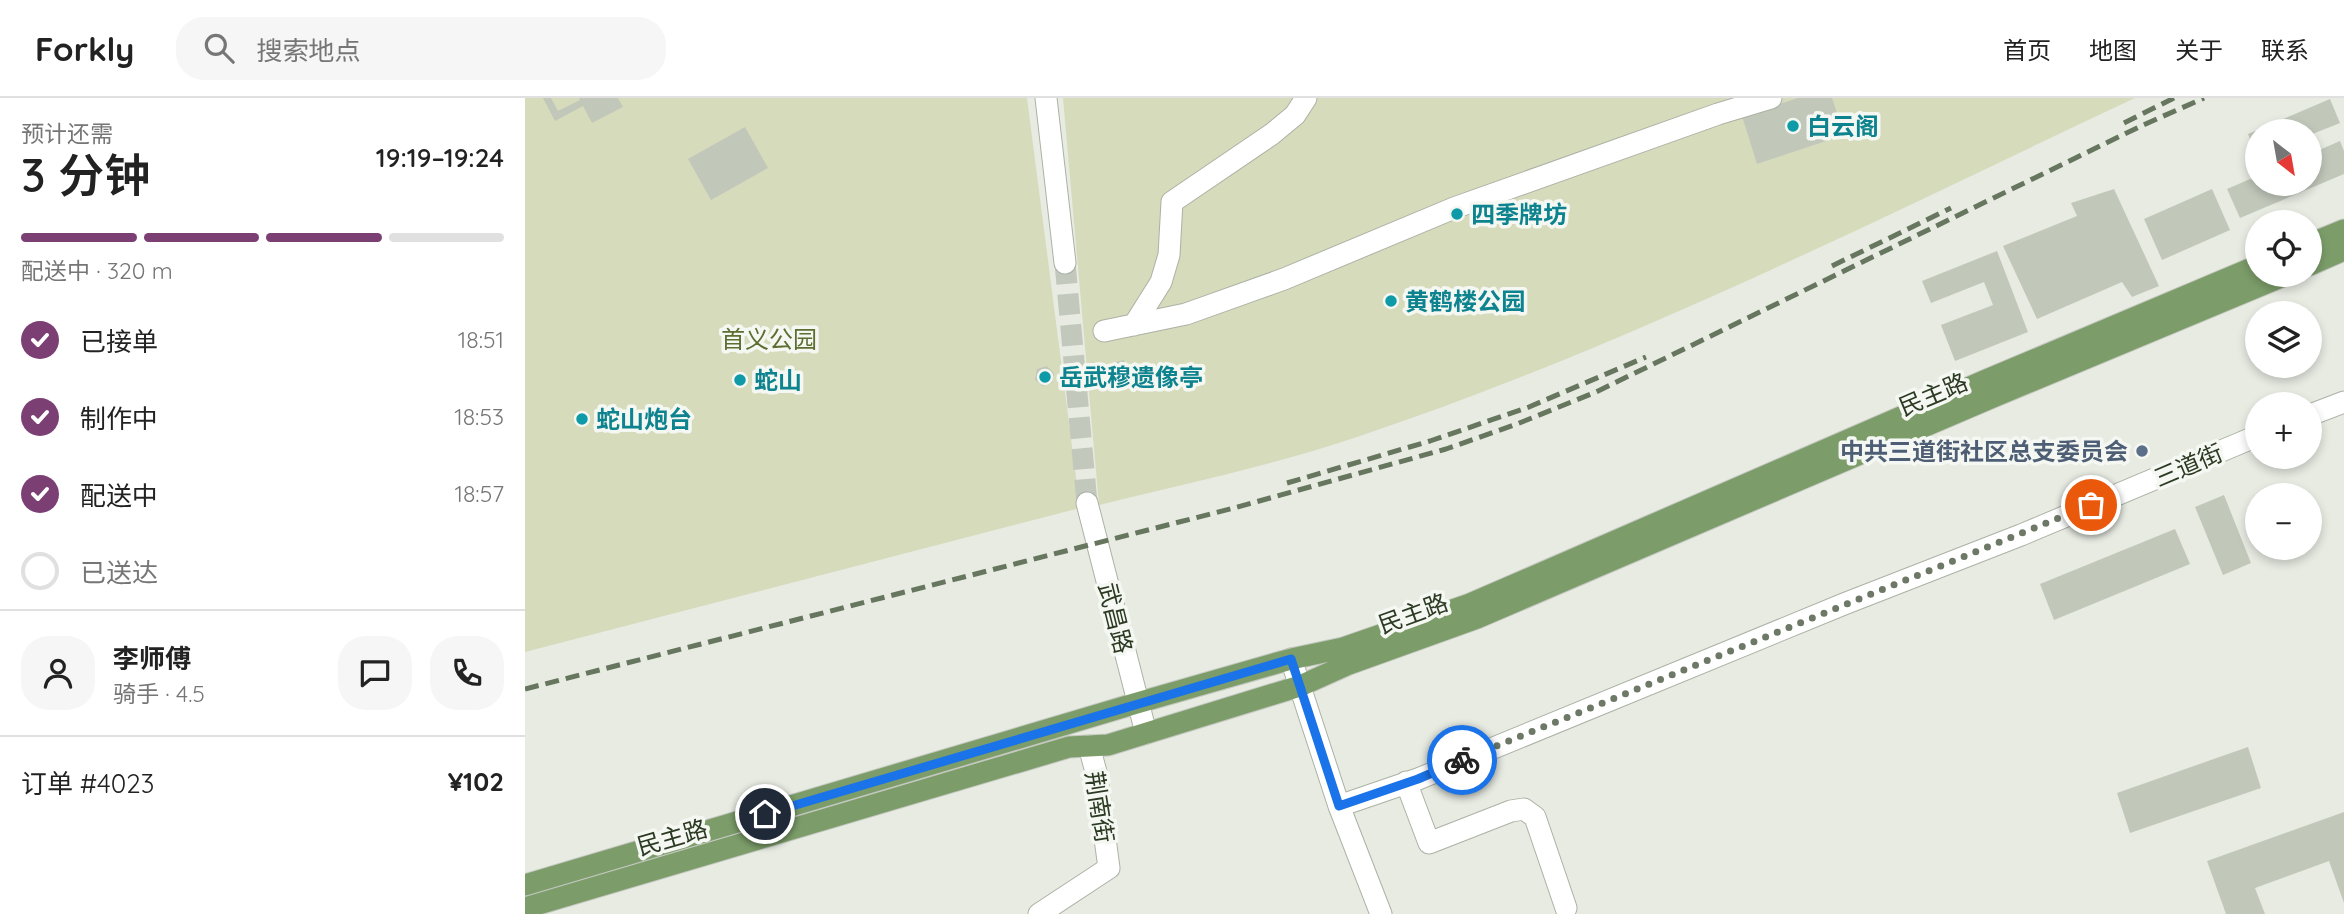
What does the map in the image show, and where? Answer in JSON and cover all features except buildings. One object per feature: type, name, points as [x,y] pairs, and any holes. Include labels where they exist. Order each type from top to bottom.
[{"type":"main road","points":[[2322,239],[2344,230]]},
{"type":"main road","points":[[2322,260],[2344,250]]},
{"type":"main road","name":"民主路","points":[[525,885],[1137,703],[1291,659],[1343,648],[1470,604],[2245,271]]},
{"type":"main road","name":"民主路","points":[[525,908],[1069,747],[1108,746],[1300,686],[1349,664],[1477,618],[2257,287]]},
{"type":"street","points":[[1046,98],[1065,263]]},
{"type":"street","points":[[1134,325],[1161,282],[1169,255],[1172,202],[1272,134],[1295,115],[1306,98]]},
{"type":"street","points":[[1104,331],[1186,314],[1284,279],[1454,208],[1718,114],[1771,98]]},
{"type":"street","points":[[2322,410],[2344,402]]},
{"type":"street","name":"三道街","points":[[1339,806],[1406,782],[2021,535],[2245,441]]},
{"type":"street","name":"武昌路","points":[[1087,503],[1146,733]]},
{"type":"street","points":[[1291,659],[1339,806],[1381,914]]},
{"type":"street","name":"荆南街","points":[[1039,914],[1109,868],[1096,772],[1089,746]]},
{"type":"street","points":[[1406,782],[1429,843],[1511,811],[1524,809],[1535,817],[1566,908]]},
{"type":"green space","name":"首义公园","points":[[525,98],[1027,98],[1080,508],[525,652]]},
{"type":"green space","name":"黄鹤楼公园","points":[[1063,98],[2135,98],[1749,280],[1554,364],[1455,403],[1291,457],[1099,505]]},
{"type":"tunnel","points":[[1065,263],[1087,503]]},
{"type":"railway","points":[[2124,123],[2174,98]]},
{"type":"railway","points":[[525,689],[1234,508],[1446,449],[1596,392],[2141,126],[2204,98]]},
{"type":"railway","points":[[1832,266],[1951,208]]},
{"type":"railway","points":[[1287,483],[1430,441],[1529,407],[1646,357]]},
{"type":"way so far","points":[[1462,760],[2091,505]]},
{"type":"place","name":"白云阁","points":[[1793,126]]},
{"type":"place","name":"四季牌坊","points":[[1457,214]]},
{"type":"place","name":"黄鹤楼公园","points":[[1391,301]]},
{"type":"place","name":"岳武穆遗像亭","points":[[1045,377]]},
{"type":"place","name":"蛇山","points":[[740,380]]},
{"type":"place","name":"蛇山炮台","points":[[582,419]]},
{"type":"place","name":"中共三道街社区总支委员会","points":[[2142,451]]},
{"type":"route","points":[[765,814],[1291,659],[1339,806],[1418,779],[1462,760]]}]
